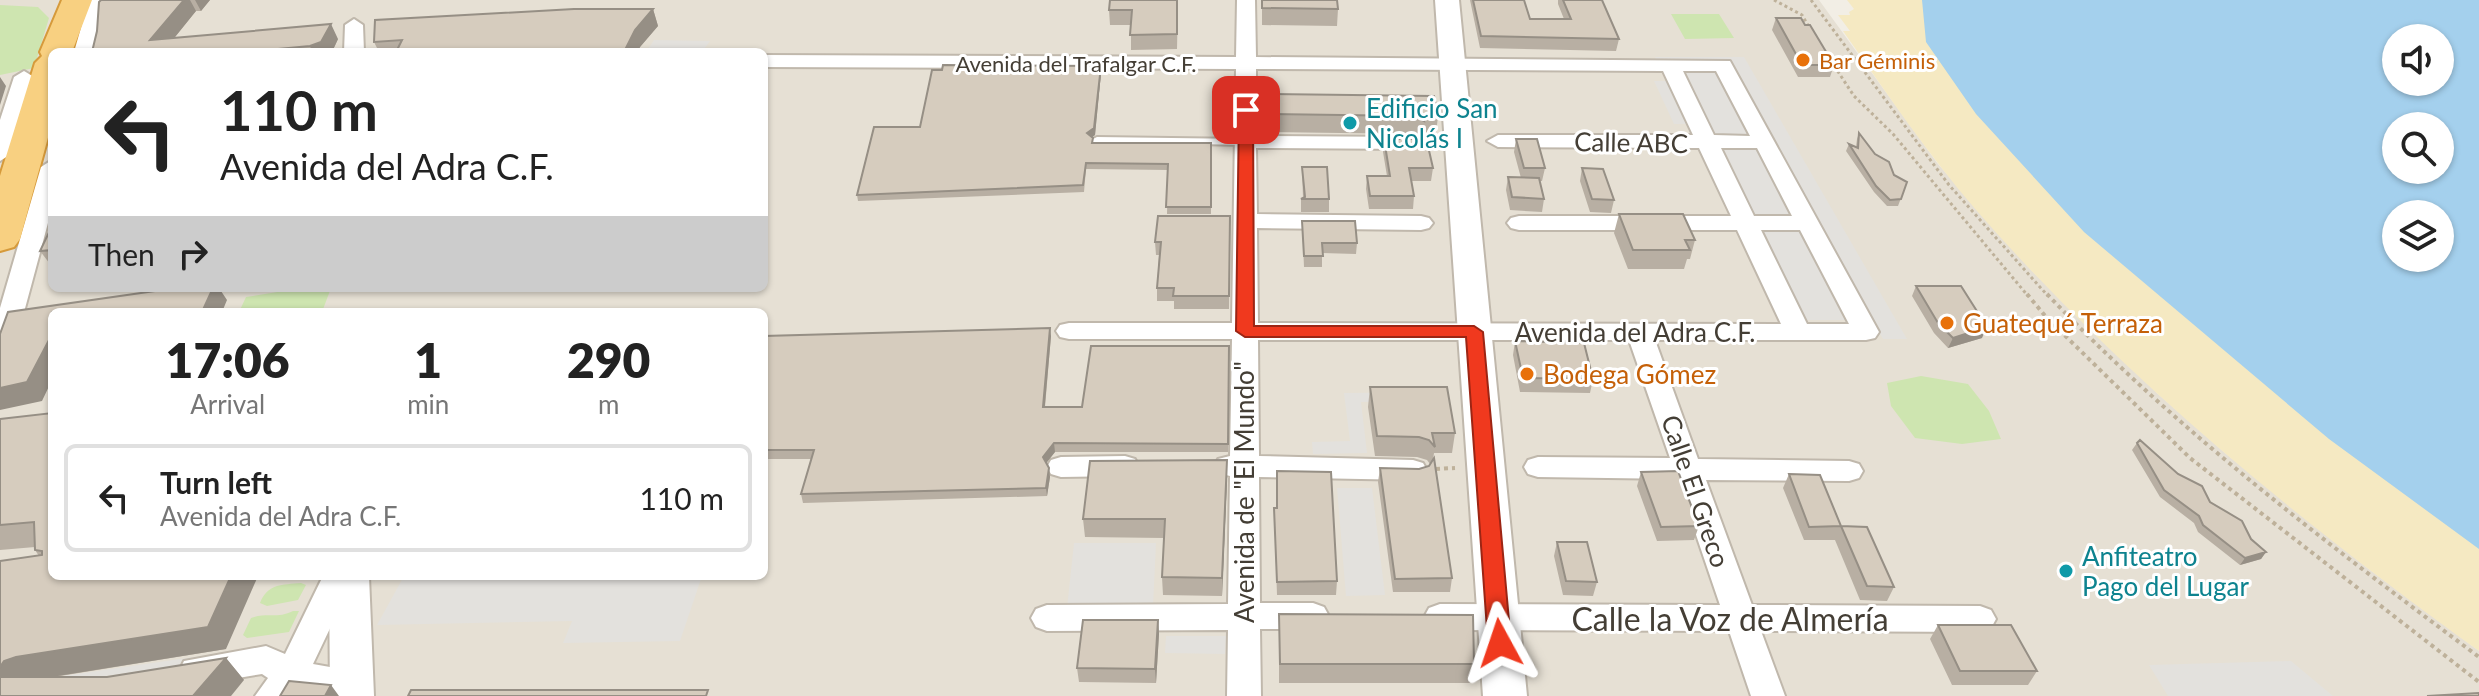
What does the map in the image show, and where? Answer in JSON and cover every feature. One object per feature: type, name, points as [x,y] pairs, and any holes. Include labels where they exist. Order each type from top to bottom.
[{"type":"highway","points":[[0,239],[16,128],[48,55]]},
{"type":"street","points":[[85,48],[98,0]]},
{"type":"street","name":"Avenida de \"El Mundo\"","points":[[1244,696],[1245,331],[1237,222],[1246,142],[1246,0]]},
{"type":"street","points":[[1447,0],[1505,696]]},
{"type":"street","points":[[354,25],[354,48]]},
{"type":"street","points":[[0,80],[54,41]]},
{"type":"street","points":[[0,154],[48,54]]},
{"type":"street","name":"Avenida del Trafalgar C.F.","points":[[768,61],[1723,65],[1765,142]]},
{"type":"street","points":[[1670,65],[1798,332]]},
{"type":"street","name":"Calle ABC","points":[[1498,141],[1765,142]]},
{"type":"street","points":[[1246,142],[1412,143]]},
{"type":"street","points":[[1519,223],[1808,223],[1765,142]]},
{"type":"street","points":[[0,353],[48,181]]},
{"type":"street","points":[[1237,222],[1421,223]]},
{"type":"street","name":"Avenida del Adra C.F.","points":[[1069,331],[1866,332],[1808,223]]},
{"type":"street","name":"Calle El Greco","points":[[1639,332],[1768,696]]},
{"type":"street","points":[[1061,467],[1153,466]]},
{"type":"street","points":[[1199,466],[1416,470]]},
{"type":"street","points":[[1538,467],[1849,471]]},
{"type":"street","points":[[282,685],[337,580]]},
{"type":"street","points":[[282,685],[352,689],[349,580]]},
{"type":"street","points":[[1047,618],[1339,616]]},
{"type":"street","name":"Calle la Voz de Almería","points":[[1402,617],[1980,619]]},
{"type":"street","points":[[160,677],[266,660],[282,685]]},
{"type":"lane","points":[[1097,140],[1246,142]]},
{"type":"path","points":[[1774,0],[1802,15],[1817,38]]},
{"type":"path","points":[[1811,0],[1932,163],[1999,243],[2122,368],[2289,515],[2479,657]]},
{"type":"path","points":[[1824,50],[1854,96],[1893,134],[2046,317],[2190,458],[2479,682]]},
{"type":"path","points":[[1416,470],[1486,467]]},
{"type":"shaded area","points":[[0,0],[1819,0],[1938,164],[2032,271],[2158,394],[2225,453],[2366,567],[2479,651],[2479,696],[0,696]]},
{"type":"shaded area","points":[[654,40],[710,41],[705,48],[649,48]]},
{"type":"shaded area","points":[[1655,57],[1744,57],[1907,339],[1883,339],[1872,320],[1785,320],[1690,124],[1674,124],[1654,81],[1666,81]]},
{"type":"shaded area","points":[[1437,392],[1439,401],[1361,402],[1367,453],[1313,454],[1312,442],[1350,441],[1344,393]]},
{"type":"shaded area","points":[[1337,488],[1372,488],[1385,595],[1346,596]]},
{"type":"shaded area","points":[[1074,543],[1156,543],[1153,607],[1067,608]]},
{"type":"shaded area","points":[[402,580],[701,580],[680,641],[563,643],[572,621],[377,625]]},
{"type":"shaded area","points":[[1166,636],[1226,636],[1225,654],[1165,653]]},
{"type":"shaded area","points":[[263,647],[260,654],[0,691],[0,685]]},
{"type":"shaded area","points":[[2291,661],[2333,696],[2168,696],[2149,665]]},
{"type":"green space","points":[[0,5],[38,7],[49,18],[34,68],[0,75]]},
{"type":"green space","points":[[1671,14],[1719,14],[1734,38],[1685,39]]},
{"type":"green space","points":[[277,292],[330,292],[324,308],[241,308],[246,297]]},
{"type":"green space","points":[[1921,376],[1968,384],[1989,411],[2001,439],[1962,444],[1915,438],[1891,406],[1887,383]]},
{"type":"green space","points":[[301,583],[306,585],[298,600],[267,606],[260,603],[271,588]]},
{"type":"green space","points":[[299,611],[289,632],[247,638],[243,635],[251,618]]},
{"type":"sand","points":[[1847,0],[1941,0],[2479,536],[2479,651],[2345,551],[2216,445],[2153,390],[2033,273],[1941,168],[1843,31],[1850,31],[1838,15],[1850,15],[1849,12],[1854,9]]},
{"type":"water","points":[[1922,0],[2479,0],[2479,549],[2329,439],[2084,232],[1976,114],[1926,42]]},
{"type":"building","points":[[184,0],[150,40],[331,24],[321,42],[310,46],[93,48],[99,2]]},
{"type":"building","points":[[1110,0],[1177,0],[1177,34],[1130,35],[1132,10],[1109,10]]},
{"type":"building","points":[[1262,0],[1337,0],[1338,9],[1262,8]]},
{"type":"building","points":[[1473,0],[1524,0],[1530,19],[1571,19],[1563,0],[1602,0],[1619,39],[1481,36]]},
{"type":"building","points":[[574,9],[653,9],[635,30],[626,48],[398,48],[402,40],[374,42],[375,20]]},
{"type":"building","points":[[1776,18],[1801,18],[1805,25],[1810,25],[1834,65],[1802,65]]},
{"type":"building","points":[[943,65],[1101,66],[1094,128],[1087,133],[1093,138],[1092,143],[1211,143],[1211,207],[1166,207],[1168,164],[1086,163],[1083,185],[857,195],[874,127],[920,127],[932,70],[942,70]]},
{"type":"building","points":[[1267,94],[1434,96],[1438,116],[1423,116],[1424,121],[1414,116],[1267,114]]},
{"type":"building","points":[[1425,133],[1433,168],[1409,168],[1414,196],[1370,196],[1367,176],[1390,176],[1384,139],[1413,139]]},
{"type":"building","points":[[1859,133],[1875,154],[1889,162],[1894,175],[1907,182],[1901,199],[1890,200],[1876,186],[1849,144],[1858,148]]},
{"type":"building","points":[[1516,139],[1537,139],[1545,168],[1524,168]]},
{"type":"building","points":[[1302,167],[1327,167],[1329,199],[1301,199],[1305,197]]},
{"type":"building","points":[[1582,168],[1603,169],[1614,200],[1592,199]]},
{"type":"building","points":[[1508,177],[1539,178],[1544,199],[1512,197]]},
{"type":"building","points":[[1619,214],[1683,214],[1695,240],[1685,240],[1690,250],[1633,250]]},
{"type":"building","points":[[1158,216],[1230,216],[1229,296],[1173,296],[1174,288],[1157,288],[1161,242],[1155,242]]},
{"type":"building","points":[[1302,221],[1355,221],[1357,243],[1322,243],[1323,256],[1304,256]]},
{"type":"building","points":[[48,234],[48,250],[40,251]]},
{"type":"building","points":[[1916,286],[1961,286],[1987,327],[1953,338],[1938,323]]},
{"type":"building","points":[[148,292],[211,292],[204,308],[48,308],[48,342],[27,382],[0,388],[0,334],[8,312]]},
{"type":"building","points":[[1050,328],[1043,407],[1082,407],[1091,346],[1229,346],[1228,444],[1054,443],[1043,457],[1049,468],[1046,488],[801,494],[814,450],[768,450],[768,336]]},
{"type":"building","points":[[1515,341],[1584,343],[1593,379],[1523,378]]},
{"type":"building","points":[[1370,387],[1447,387],[1455,433],[1432,433],[1435,447],[1429,440],[1419,437],[1377,436]]},
{"type":"building","points":[[48,413],[48,580],[229,580],[208,627],[16,657],[4,661],[0,667],[0,561],[42,555],[42,551],[35,550],[34,522],[0,525],[0,419]]},
{"type":"building","points":[[2140,440],[2178,474],[2202,486],[2210,502],[2242,521],[2251,539],[2266,552],[2245,558],[2203,525],[2199,516],[2164,490],[2137,443]]},
{"type":"building","points":[[1434,458],[1452,578],[1395,579],[1380,468],[1419,469],[1429,466]]},
{"type":"building","points":[[1227,460],[1222,578],[1162,577],[1165,519],[1083,519],[1090,461]]},
{"type":"building","points":[[1277,471],[1331,472],[1337,581],[1277,582],[1274,508],[1277,508]]},
{"type":"building","points":[[1678,471],[1699,526],[1661,527],[1641,472]]},
{"type":"building","points":[[1789,474],[1820,475],[1841,526],[1809,527]]},
{"type":"building","points":[[1841,526],[1867,527],[1894,587],[1867,586]]},
{"type":"building","points":[[1557,542],[1587,542],[1597,582],[1566,581]]},
{"type":"building","points":[[1279,614],[1473,615],[1474,664],[1280,664]]},
{"type":"building","points":[[1083,620],[1158,620],[1155,669],[1077,668]]},
{"type":"building","points":[[1938,625],[2011,625],[2037,671],[1960,671]]},
{"type":"building","points":[[226,658],[193,696],[0,696],[0,677],[107,677]]},
{"type":"building","points":[[289,681],[331,685],[325,696],[280,696]]},
{"type":"building","points":[[411,690],[708,690],[706,696],[408,696]]},
{"type":"building","points":[[2479,693],[2479,696],[2427,696]]},
{"type":"place","name":"Bar Géminis","points":[[1803,60]]},
{"type":"place","name":"Edificio San Nicolás I","points":[[1350,123]]},
{"type":"place","name":"Guatequé Terraza","points":[[1947,323]]},
{"type":"place","name":"Bodega Gómez","points":[[1527,374]]},
{"type":"place","name":"Anfiteatro Pago del Lugar","points":[[2066,571]]},
{"type":"route","points":[[1246,110],[1245,331],[1474,332],[1500,643]]}]
